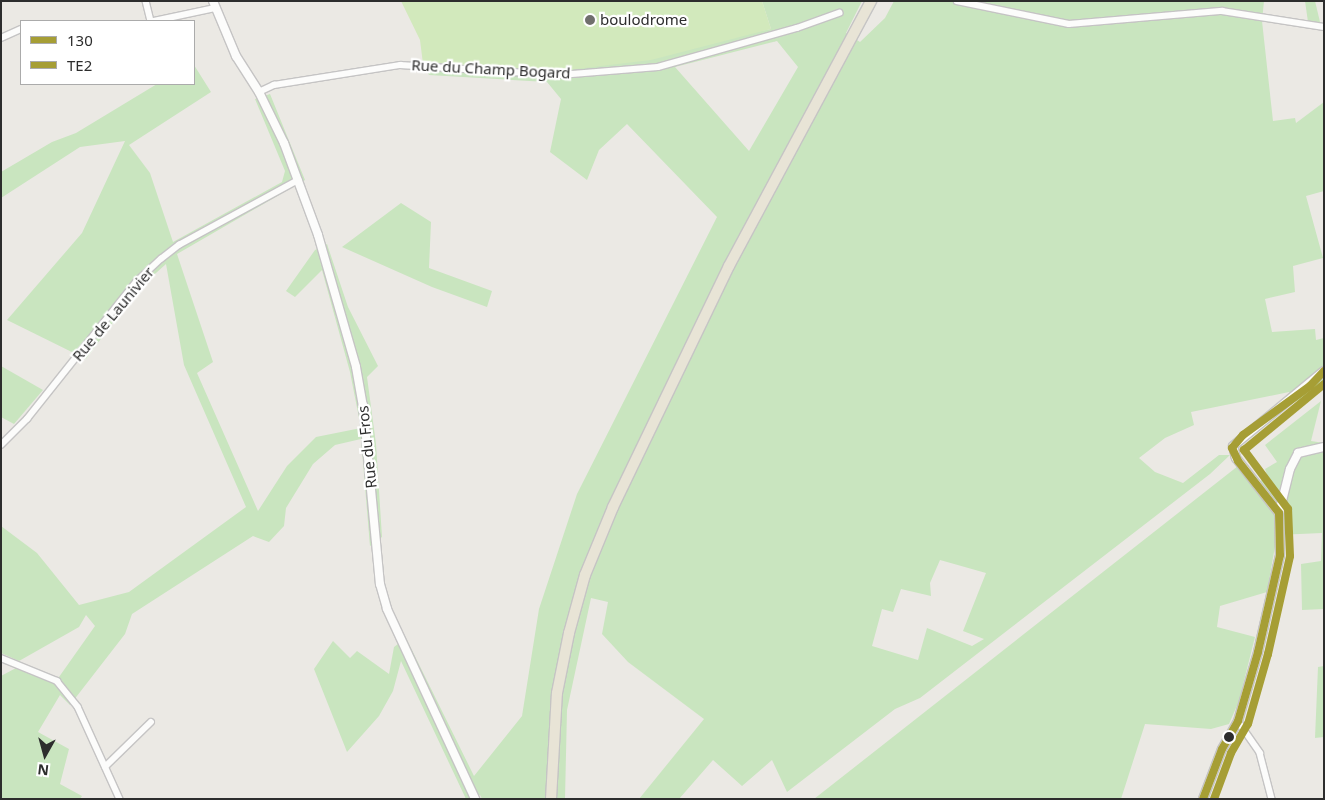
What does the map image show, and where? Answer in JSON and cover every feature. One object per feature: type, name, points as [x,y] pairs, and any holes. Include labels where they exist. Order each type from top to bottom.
[{"type":"highway","points":[[551,799],[551,765],[557,693],[585,575],[613,507],[729,266],[851,42],[871,1]]},
{"type":"highway","points":[[851,42],[879,1]]},
{"type":"street","points":[[146,1],[152,20]]},
{"type":"street","points":[[957,1],[1068,24],[1222,11],[1324,28]]},
{"type":"street","points":[[156,20],[214,5]]},
{"type":"street","name":"Rue du Fros","points":[[214,5],[236,56],[259,92],[298,180],[318,235],[356,367],[363,405],[380,584],[387,609],[475,799]]},
{"type":"street","name":"Rue du Champ Bogard","points":[[259,92],[274,85],[400,65],[560,75],[658,67],[797,28],[839,13]]},
{"type":"street","points":[[1,38],[20,30]]},
{"type":"street","name":"Rue de Launivier","points":[[1,445],[27,419],[136,282],[160,259],[179,245],[298,180]]},
{"type":"street","points":[[1279,513],[1238,460],[1232,448],[1243,435],[1310,386],[1324,371]]},
{"type":"street","points":[[1203,799],[1222,748],[1238,721],[1258,652],[1280,555],[1279,513],[1290,469],[1298,453],[1324,447]]},
{"type":"street","points":[[1,658],[56,681],[78,707],[120,799]]},
{"type":"street","points":[[1238,721],[1260,753],[1272,799]]},
{"type":"street","points":[[105,767],[151,722]]},
{"type":"green space","points":[[401,1],[762,1],[771,29],[651,60],[559,71],[423,64],[420,40]]},
{"type":"green space","points":[[762,1],[862,1],[846,33],[860,42],[885,18],[894,1],[1264,1],[1262,21],[1273,121],[1295,118],[1296,123],[1324,102],[1324,191],[1306,196],[1323,258],[1293,266],[1295,292],[1265,299],[1272,332],[1315,329],[1316,340],[1324,338],[1324,383],[1298,403],[1289,392],[1191,412],[1194,425],[1165,438],[1139,458],[1155,472],[1183,483],[1219,455],[1230,455],[1210,474],[920,698],[895,709],[787,792],[772,760],[742,786],[713,760],[679,799],[639,799],[704,719],[628,662],[602,634],[608,602],[591,598],[567,710],[565,799],[482,799],[480,795],[466,799],[401,661],[393,691],[379,716],[347,752],[314,669],[333,641],[350,658],[357,651],[389,674],[394,647],[406,638],[474,776],[522,716],[539,609],[577,494],[717,217],[627,124],[599,150],[587,180],[550,152],[561,99],[547,82],[429,75],[423,64],[559,71],[771,29]],"holes":[[[777,41],[798,67],[749,151],[675,67]],[[940,560],[986,573],[963,631],[984,639],[972,646],[927,628],[918,660],[872,646],[882,609],[893,612],[901,589],[931,596],[930,583]]]},
{"type":"green space","points":[[1305,1],[1315,1],[1320,22],[1308,22]]},
{"type":"green space","points":[[195,67],[211,92],[129,145],[150,173],[173,242],[282,182],[285,171],[255,99],[270,94],[305,180],[177,254],[213,362],[197,373],[258,511],[287,466],[316,437],[361,428],[350,372],[322,270],[295,297],[286,291],[315,250],[327,244],[348,307],[378,366],[367,377],[376,444],[382,537],[370,546],[361,439],[335,445],[313,464],[286,508],[284,526],[269,542],[253,536],[132,614],[125,634],[70,705],[60,695],[38,732],[69,749],[60,784],[82,796],[80,799],[1,799],[1,676],[16,668],[48,681],[59,677],[95,626],[86,615],[79,627],[19,661],[1,653],[1,526],[37,553],[79,605],[129,592],[246,507],[184,365],[166,264],[137,290],[86,359],[7,320],[82,233],[125,141],[80,147],[1,198],[1,172],[52,142],[76,133],[155,85],[195,85]]},
{"type":"green space","points":[[401,203],[431,222],[429,268],[492,291],[487,307],[432,287],[342,247]]},
{"type":"green space","points":[[1,366],[43,390],[14,424],[1,417]]},
{"type":"green space","points":[[1321,401],[1311,441],[1324,443],[1324,609],[1302,610],[1301,564],[1321,561],[1322,533],[1277,535],[1267,592],[1220,606],[1217,627],[1255,637],[1239,701],[1229,724],[1211,729],[1145,724],[1121,799],[814,799],[1238,466],[1254,487],[1267,475],[1265,469],[1277,462],[1265,445]]},
{"type":"green space","points":[[1324,666],[1324,737],[1315,738],[1318,667]]},
{"type":"transit line","name":"130","points":[[1232,448],[1243,435],[1310,386],[1324,371]]},
{"type":"transit line","name":"TE2","points":[[1214,799],[1231,753],[1248,724],[1268,654],[1290,556],[1288,509],[1244,450],[1324,384]]},
{"type":"transit line","name":"130","points":[[1232,448],[1238,461],[1279,513]]},
{"type":"transit line","name":"130","points":[[1203,799],[1222,749],[1238,721],[1258,652],[1280,555],[1279,513]]},
{"type":"place","name":"boulodrome","points":[[590,20]]}]
